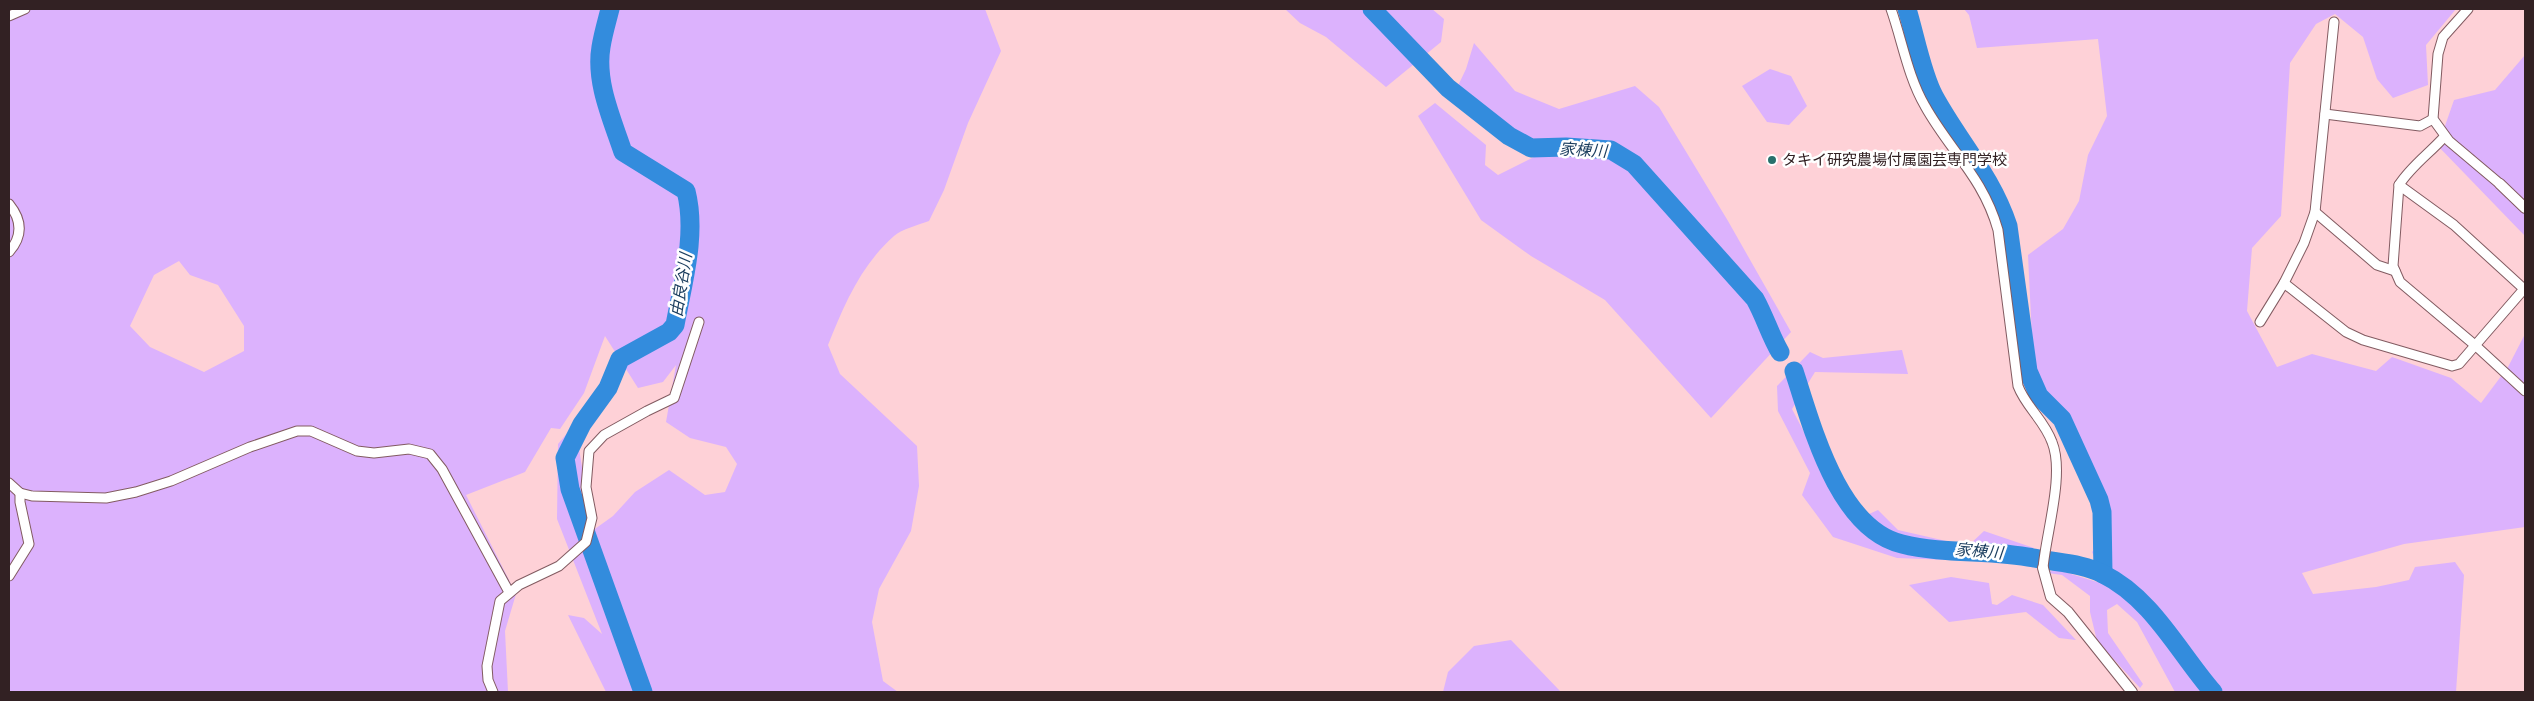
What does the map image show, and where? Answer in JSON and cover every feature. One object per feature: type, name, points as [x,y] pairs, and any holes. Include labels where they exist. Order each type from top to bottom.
[{"type":"street","points":[[9,16],[25,9]]},
{"type":"street","points":[[1892,9],[1924,105],[1983,190],[1992,208],[1998,230],[2018,386],[2021,395],[2048,431],[2056,462],[2050,531],[2044,554],[2043,568],[2050,597],[2068,612],[2132,692]]},
{"type":"street","points":[[2468,9],[2443,37],[2438,54],[2433,120],[2445,136],[2525,208]]},
{"type":"street","points":[[2260,322],[2284,283],[2304,243],[2315,212],[2334,22]]},
{"type":"street","points":[[2325,114],[2420,126],[2433,120]]},
{"type":"street","points":[[2445,136],[2433,150],[2406,174],[2399,185],[2392,266],[2400,282],[2476,346],[2525,391]]},
{"type":"street","points":[[2284,283],[2346,332],[2363,340],[2452,366],[2458,364],[2476,346],[2524,289],[2454,226],[2399,185]]},
{"type":"street","points":[[9,204],[21,224],[19,237],[9,252]]},
{"type":"street","points":[[2315,212],[2377,266],[2395,271]]},
{"type":"street","points":[[493,692],[488,680],[487,666],[500,601],[509,592],[559,566],[586,542],[592,518],[586,488],[589,450],[604,435],[674,398],[699,322]]},
{"type":"street","points":[[9,483],[20,493],[49,497],[106,498],[136,492],[171,481],[250,447],[297,431],[311,432],[357,451],[374,454],[409,449],[430,454],[442,469],[509,592]]},
{"type":"street","points":[[9,576],[30,544],[20,502],[20,493]]},
{"type":"shaded area","points":[[9,9],[985,9],[1001,51],[968,123],[944,190],[929,221],[910,227],[894,236],[872,260],[847,301],[828,345],[840,374],[917,446],[919,486],[911,531],[879,589],[872,622],[883,681],[898,692],[606,692],[568,615],[584,618],[602,634],[557,519],[558,444],[569,431],[578,442],[592,531],[613,516],[635,492],[669,470],[705,495],[725,492],[737,464],[726,447],[690,438],[666,422],[676,365],[663,382],[638,388],[605,336],[584,393],[560,429],[551,428],[525,472],[466,495],[516,594],[505,631],[508,692],[9,692]],"holes":[[[179,261],[190,275],[218,285],[244,326],[244,351],[204,372],[150,347],[130,326],[154,275]]]},
{"type":"shaded area","points":[[1285,9],[1432,9],[1444,19],[1441,42],[1386,87],[1326,37],[1300,23]]},
{"type":"shaded area","points":[[1964,9],[2456,9],[2426,45],[2428,85],[2393,98],[2377,79],[2363,37],[2335,14],[2316,24],[2290,63],[2281,216],[2252,248],[2247,311],[2277,367],[2312,354],[2376,371],[2392,357],[2451,378],[2481,403],[2508,367],[2525,334],[2525,527],[2404,544],[2302,573],[2313,594],[2376,587],[2409,580],[2415,567],[2455,562],[2464,575],[2456,692],[2175,692],[2137,622],[2117,604],[2107,610],[2108,633],[2143,684],[2140,688],[2097,641],[2090,612],[2090,596],[2062,575],[2048,573],[2055,569],[2097,582],[2102,575],[2092,552],[2110,530],[2101,499],[2034,380],[2028,255],[2063,229],[2079,201],[2088,155],[2107,116],[2098,39],[1977,48],[1969,15]]},
{"type":"shaded area","points":[[1474,43],[1515,91],[1559,109],[1635,86],[1659,107],[1728,221],[1791,332],[1711,418],[1605,300],[1531,256],[1481,220],[1418,116],[1435,103],[1486,145],[1485,165],[1498,175],[1548,150],[1499,125],[1454,94],[1466,69]]},
{"type":"shaded area","points":[[2525,55],[2525,236],[2438,146],[2454,100],[2495,90]]},
{"type":"shaded area","points":[[1770,69],[1791,76],[1807,106],[1789,125],[1767,122],[1742,86]]},
{"type":"shaded area","points":[[1902,350],[1908,374],[1815,372],[1792,409],[1851,522],[1878,510],[1898,530],[1968,546],[1984,531],[2034,548],[2030,563],[1897,558],[1833,537],[1802,495],[1810,473],[1778,411],[1777,386],[1810,352],[1823,358]]},
{"type":"shaded area","points":[[1951,577],[1989,583],[1992,604],[1997,605],[2012,595],[2043,605],[2076,640],[2059,638],[2026,612],[1949,622],[1909,585]]},
{"type":"shaded area","points":[[1511,640],[1561,692],[1443,692],[1448,672],[1474,646]]},
{"type":"waterway","name":"由良谷川","points":[[610,9],[601,47],[600,74],[602,87],[623,152],[686,191],[690,224],[688,258],[675,325],[669,332],[620,359],[608,388],[582,424],[565,458],[570,489],[643,692]]},
{"type":"waterway","name":"家棟川","points":[[1372,9],[1448,88],[1509,136],[1531,148],[1566,147],[1611,150],[1634,164],[1755,299],[1780,352]]},
{"type":"waterway","points":[[1907,9],[1922,66],[1934,96],[1984,175],[2008,226],[2028,371],[2039,396],[2062,419],[2099,500],[2102,512],[2103,574]]},
{"type":"waterway","name":"家棟川","points":[[1794,371],[1819,446],[1844,497],[1861,518],[1880,535],[1902,544],[1935,550],[2018,555],[2078,565],[2095,570],[2120,584],[2136,597],[2164,627],[2213,692]]},
{"type":"place","name":"タキイ研究農場付属園芸専門学校","points":[[1772,160]]}]
